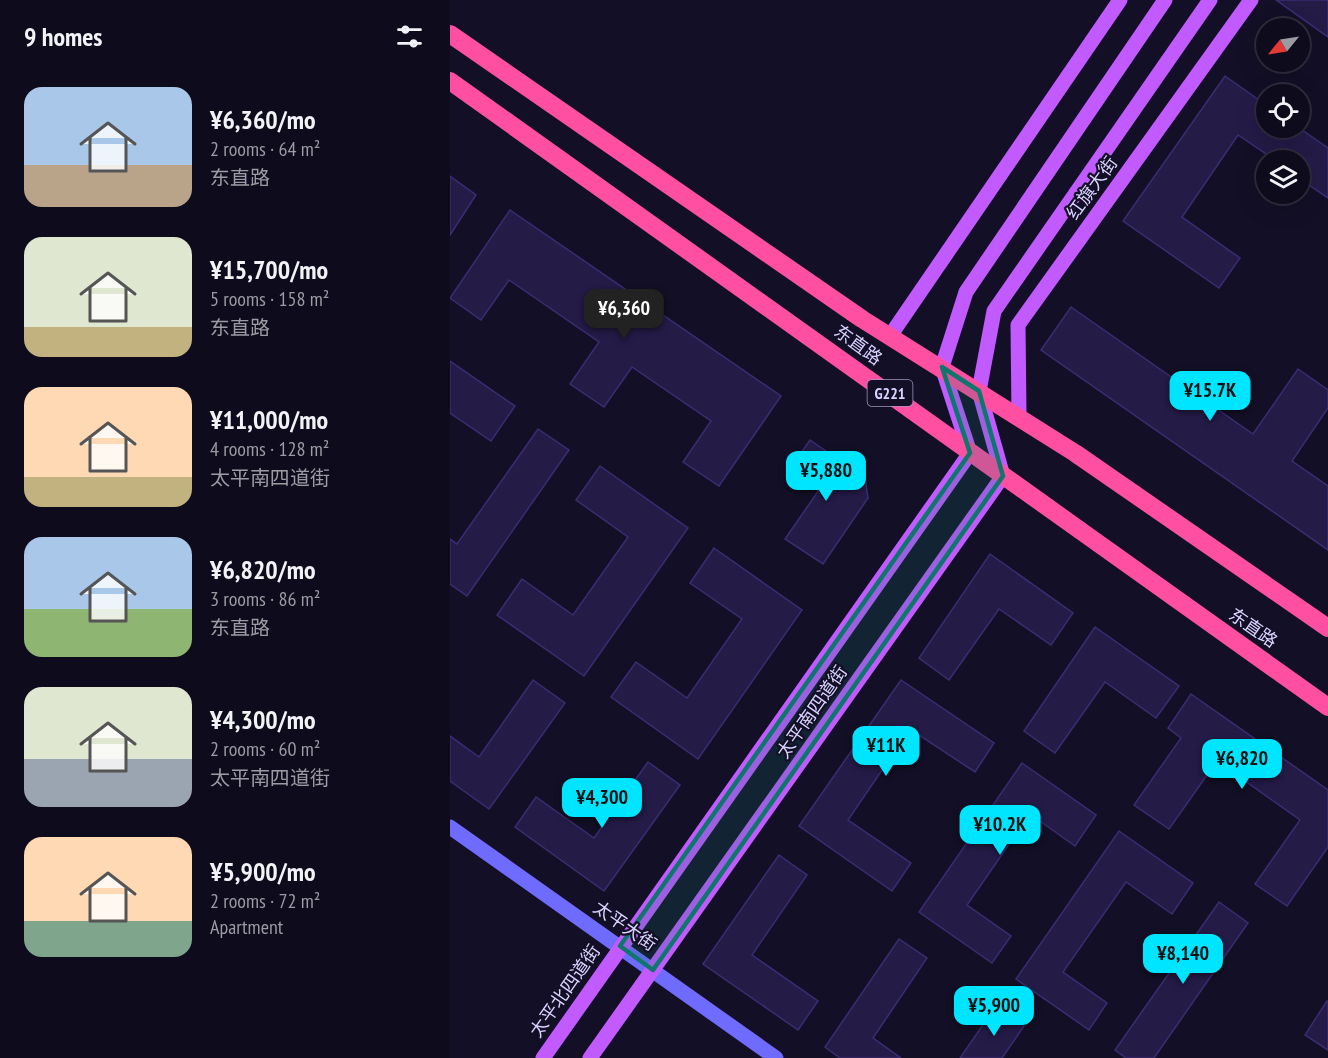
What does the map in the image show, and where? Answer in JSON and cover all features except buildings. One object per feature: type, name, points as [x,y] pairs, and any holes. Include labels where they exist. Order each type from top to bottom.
[{"type":"highway","name":"东直路","points":[[450,34],[890,336],[1019,416],[1328,628]]},
{"type":"highway","name":"东直路","points":[[450,81],[846,361],[970,453],[1328,708]]},
{"type":"main road","points":[[890,336],[1120,0]]},
{"type":"main road","points":[[970,453],[942,367],[966,292],[1165,0]]},
{"type":"main road","name":"红旗大街","points":[[979,391],[994,311],[1210,0]]},
{"type":"main road","name":"红旗大街","points":[[1019,416],[1018,325],[1251,0]]},
{"type":"main road","points":[[979,391],[1003,476]]},
{"type":"main road","name":"太平南四道街","points":[[620,946],[970,453]]},
{"type":"main road","name":"太平南四道街","points":[[653,970],[1003,476]]},
{"type":"main road","name":"太平大街","points":[[450,827],[776,1058]]},
{"type":"main road","name":"太平北四道街","points":[[543,1058],[620,946]]},
{"type":"main road","points":[[590,1058],[653,970]]},
{"type":"highlighted area","points":[[942,367],[979,391],[1003,476],[653,970],[620,946],[970,453]]}]
